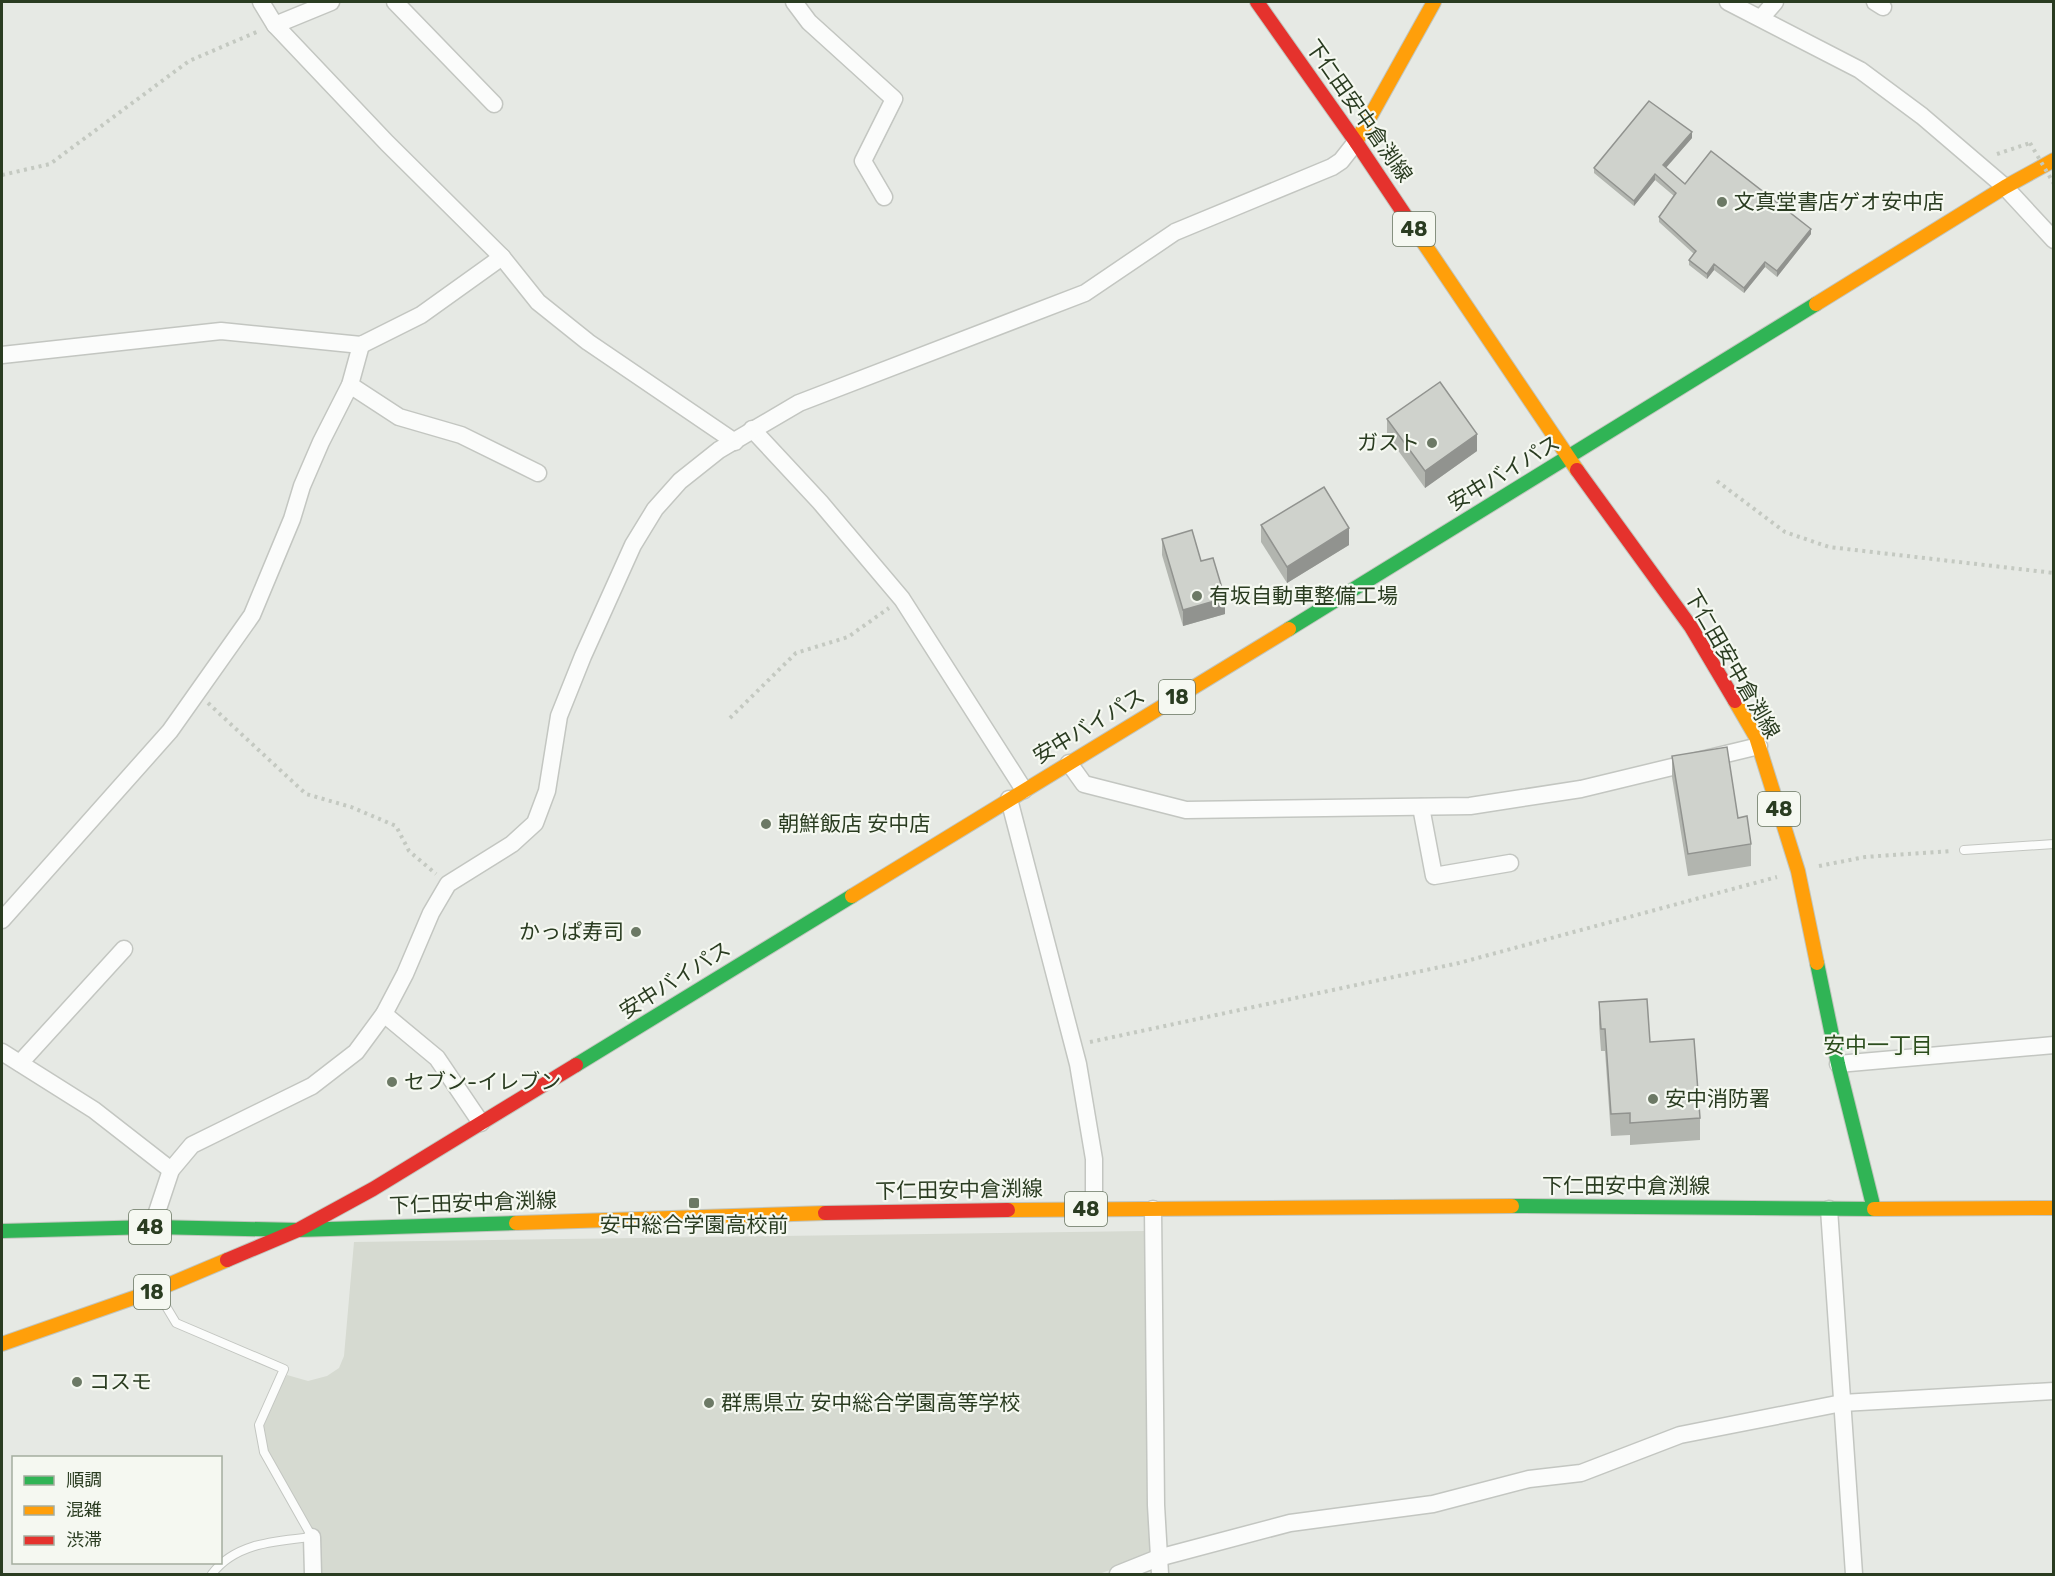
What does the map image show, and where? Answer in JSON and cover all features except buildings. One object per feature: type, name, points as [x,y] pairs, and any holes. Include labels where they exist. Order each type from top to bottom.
[{"type":"main road","name":"下仁田安中倉渕線","points":[[2,1231],[152,1227],[298,1230],[791,1214],[1095,1208],[1536,1206],[1874,1209],[1838,1064],[1798,871],[1756,737],[1690,627],[1569,458],[1356,142],[1257,2]]},
{"type":"main road","points":[[1356,142],[1434,2]]},
{"type":"main road","name":"安中バイパス","points":[[298,1230],[373,1189],[481,1124],[1569,458],[2005,187],[2054,160]]},
{"type":"main road","points":[[1874,1209],[2054,1208]]},
{"type":"main road","name":"18","points":[[2,1344],[156,1290],[298,1230]]},
{"type":"street","points":[[261,2],[274,25],[387,143],[502,257],[538,302],[588,342],[735,442]]},
{"type":"street","points":[[274,25],[332,2]]},
{"type":"street","points":[[395,2],[494,104]]},
{"type":"street","points":[[794,2],[809,22],[894,99],[863,161],[884,197]]},
{"type":"street","points":[[1728,2],[1860,70],[1922,116],[2005,187],[2054,240]]},
{"type":"street","points":[[1761,18],[1775,2]]},
{"type":"street","points":[[152,1227],[171,1170],[192,1145],[312,1086],[356,1052],[384,1014],[405,974],[431,913],[448,884],[512,844],[535,823],[548,791],[559,716],[583,656],[633,545],[655,508],[680,481],[719,450],[800,403],[1085,293],[1175,232],[1332,166],[1341,161],[1356,142]]},
{"type":"street","points":[[2,355],[221,331],[361,345],[421,315],[502,257]]},
{"type":"street","points":[[2,920],[170,731],[252,615],[292,519],[302,486],[350,385],[361,345]]},
{"type":"street","points":[[350,385],[399,417],[461,435],[538,473]]},
{"type":"street","points":[[752,429],[820,502],[902,599],[1024,790]]},
{"type":"street","points":[[1070,763],[1084,784],[1186,810],[1470,806],[1581,789],[1759,746]]},
{"type":"street","points":[[1009,799],[1073,1045],[1094,1159],[1095,1208]]},
{"type":"street","points":[[1421,807],[1434,876],[1510,863]]},
{"type":"street","points":[[20,1063],[124,949]]},
{"type":"street","points":[[384,1014],[437,1058],[481,1124]]},
{"type":"street","points":[[1838,1064],[2054,1045]]},
{"type":"street","points":[[3,1055],[20,1063],[94,1110],[171,1170]]},
{"type":"street","points":[[1153,1209],[1159,1566]]},
{"type":"street","points":[[1829,1209],[1854,1575]]},
{"type":"street","points":[[1118,1575],[1159,1566],[1290,1523],[1433,1504],[1529,1479],[1581,1473],[1680,1435],[1842,1403],[2054,1391]]},
{"type":"street","points":[[312,1538],[313,1575]]},
{"type":"lane","points":[[1964,850],[2054,844]]},
{"type":"lane","points":[[156,1290],[177,1323],[284,1369],[259,1425],[264,1452],[312,1538],[262,1543],[222,1562]]},
{"type":"path","points":[[2,175],[50,164],[189,61],[274,25]]},
{"type":"path","points":[[1997,154],[2030,143],[2054,184]]},
{"type":"path","points":[[1717,482],[1785,532],[1829,547],[2054,573]]},
{"type":"path","points":[[730,718],[796,653],[848,637],[902,599]]},
{"type":"path","points":[[196,692],[306,794],[351,807],[396,826],[409,851],[448,884]]},
{"type":"path","points":[[1073,1045],[1459,963],[1798,871],[1865,857],[1964,850]]},
{"type":"shaded area","name":"群馬県立 安中総合学園高等学校","points":[[1144,1231],[1150,1551],[1143,1558],[1099,1574],[317,1574],[315,1535],[268,1452],[259,1425],[287,1375],[308,1381],[327,1376],[339,1368],[344,1356],[354,1242]]},
{"type":"traffic: fast","points":[[1289,629],[1816,304]]},
{"type":"traffic: fast","points":[[576,1065],[852,896]]},
{"type":"traffic: fast","points":[[1512,1206],[1874,1209],[1838,1064],[1817,963]]},
{"type":"traffic: fast","points":[[2,1231],[152,1227],[298,1230],[516,1223]]},
{"type":"traffic: slow","points":[[1356,142],[1434,2]]},
{"type":"traffic: slow","points":[[1816,304],[2005,187],[2054,160]]},
{"type":"traffic: slow","points":[[1419,236],[1577,470]]},
{"type":"traffic: slow","points":[[852,896],[1289,629]]},
{"type":"traffic: slow","points":[[1735,701],[1756,737],[1798,871],[1817,963]]},
{"type":"traffic: slow","points":[[1008,1210],[1512,1206]]},
{"type":"traffic: slow","points":[[1874,1209],[2054,1208]]},
{"type":"traffic: slow","points":[[516,1223],[825,1213]]},
{"type":"traffic: slow","points":[[2,1344],[156,1290],[227,1260]]},
{"type":"traffic: jam","points":[[1257,2],[1419,236]]},
{"type":"traffic: jam","points":[[1577,470],[1691,627],[1735,701]]},
{"type":"traffic: jam","points":[[227,1260],[298,1230],[373,1189],[576,1065]]},
{"type":"traffic: jam","points":[[825,1213],[1008,1210]]},
{"type":"place","name":"文真堂書店ゲオ安中店","points":[[1722,202]]},
{"type":"place","name":"ガスト","points":[[1432,443]]},
{"type":"place","name":"有坂自動車整備工場","points":[[1197,596]]},
{"type":"place","name":"朝鮮飯店 安中店","points":[[766,824]]},
{"type":"place","name":"かっぱ寿司","points":[[636,932]]},
{"type":"place","name":"セブン-イレブン","points":[[392,1082]]},
{"type":"place","name":"安中消防署","points":[[1653,1099]]},
{"type":"place","name":"安中総合学園高校前","points":[[694,1203]]},
{"type":"place","name":"コスモ","points":[[77,1382]]},
{"type":"place","name":"群馬県立 安中総合学園高等学校","points":[[709,1403]]},
{"type":"district","name":"安中一丁目","points":[[1878,1045]]}]
